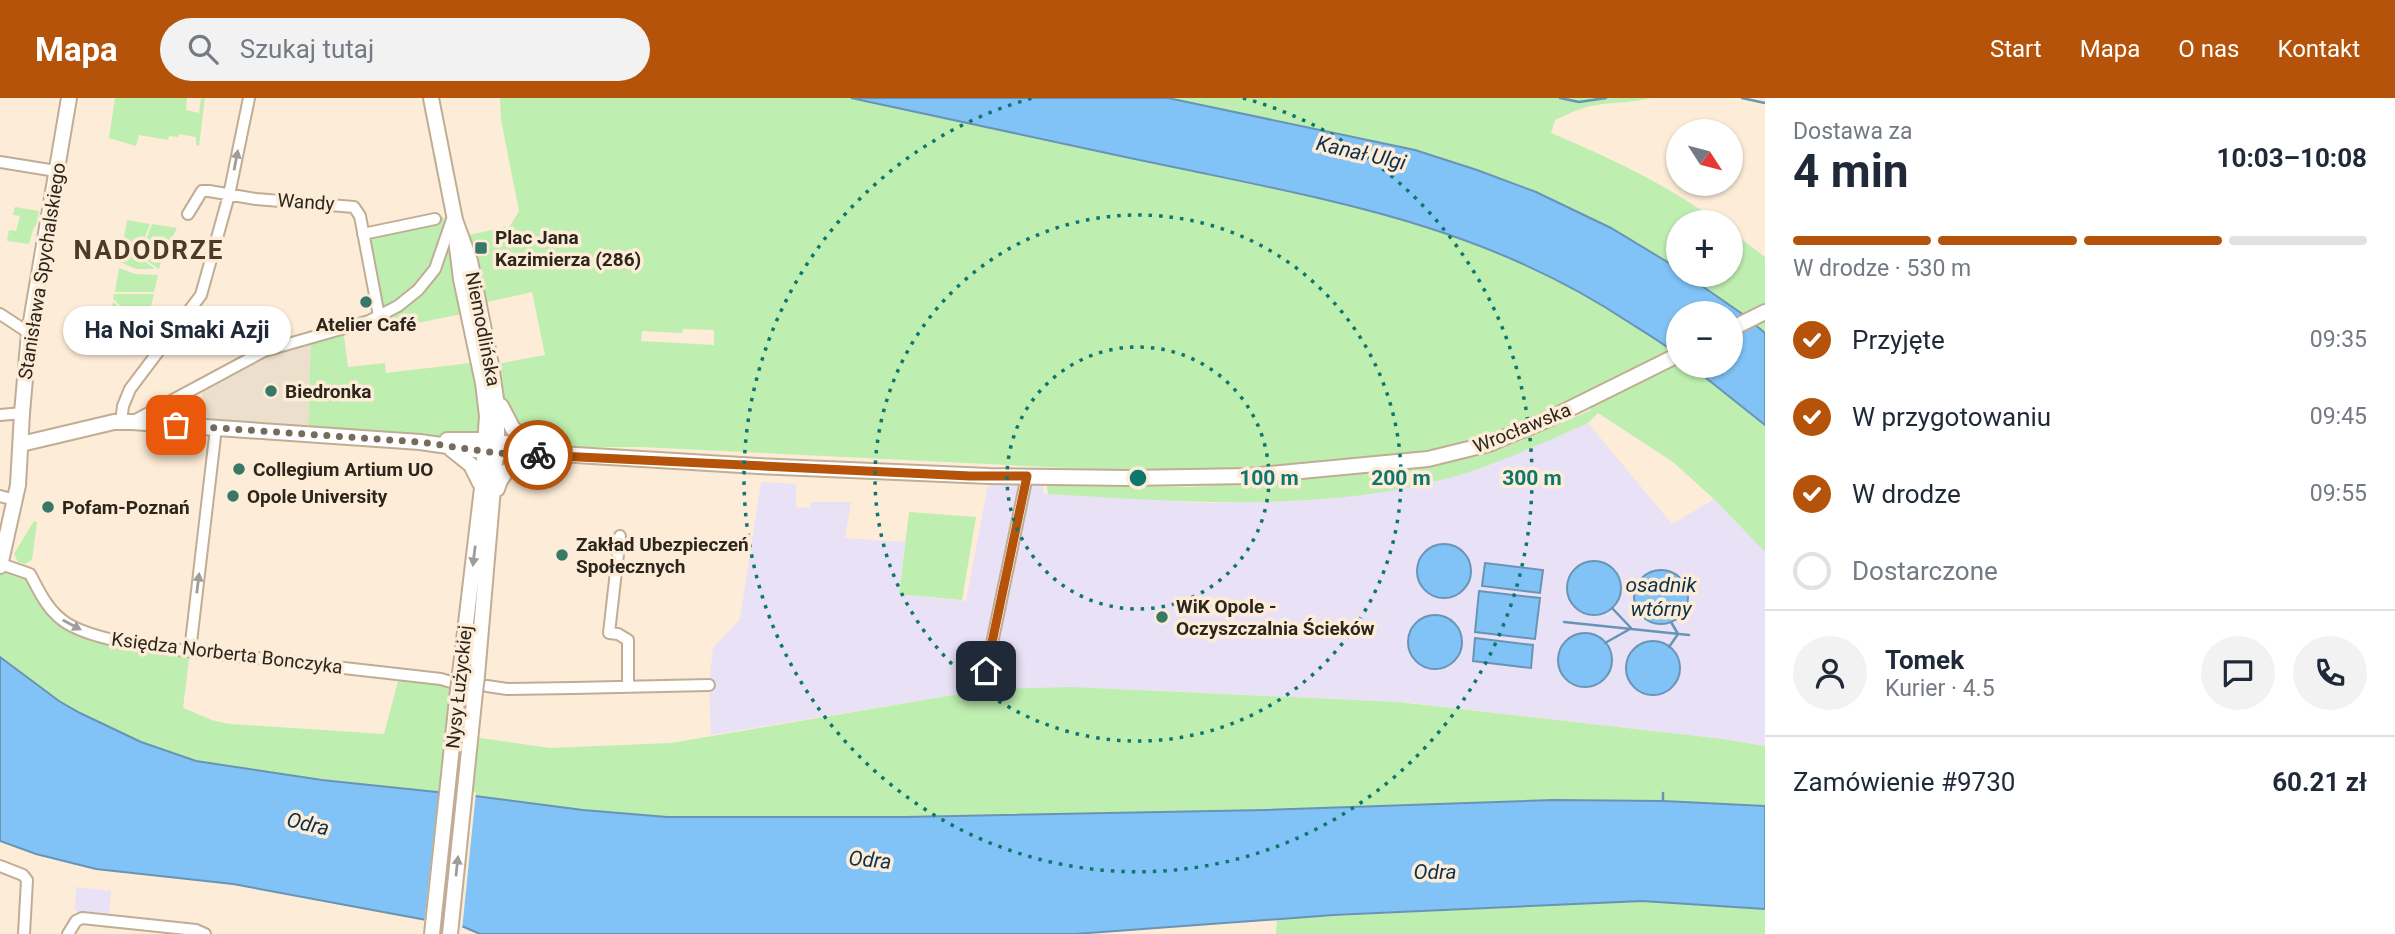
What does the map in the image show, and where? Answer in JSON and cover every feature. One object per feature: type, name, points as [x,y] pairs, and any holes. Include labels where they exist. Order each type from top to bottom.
[{"type":"main road","name":"Stanisława Spychalskiego","points":[[0,565],[15,500],[29,333],[68,98]]},
{"type":"main road","name":"Niemodlińska","points":[[431,98],[454,217],[459,264],[486,399],[490,446]]},
{"type":"main road","name":"Niemodlińska","points":[[454,217],[470,261],[495,392],[490,446]]},
{"type":"main road","points":[[1743,323],[1765,312]]},
{"type":"main road","name":"Wrocławska","points":[[21,444],[126,422],[771,467],[970,476],[1249,476],[1427,459],[1489,444],[1583,403],[1666,361]]},
{"type":"main road","points":[[495,392],[513,429],[549,453]]},
{"type":"main road","name":"Wrocławska","points":[[420,442],[443,446],[490,446]]},
{"type":"main road","points":[[443,446],[469,463],[482,488]]},
{"type":"main road","name":"Nysy Łużyckiej","points":[[432,934],[453,736],[456,682],[490,446]]},
{"type":"main road","name":"Nysy Łużyckiej","points":[[450,934],[471,732],[480,685],[492,507],[490,446]]},
{"type":"main road","points":[[492,507],[499,481],[505,471],[513,465],[549,453]]},
{"type":"street","points":[[249,98],[229,195],[201,295],[135,380],[127,395],[126,422],[264,351],[379,316],[412,296],[425,284],[437,265],[454,217]]},
{"type":"street","points":[[0,162],[56,171]]},
{"type":"street","points":[[188,214],[202,191],[229,195]]},
{"type":"street","name":"Wandy","points":[[229,195],[354,207],[360,216],[363,234]]},
{"type":"street","points":[[379,316],[363,234],[435,219]]},
{"type":"street","points":[[437,265],[453,260],[459,264]]},
{"type":"street","points":[[0,314],[29,333]]},
{"type":"street","points":[[0,415],[22,413]]},
{"type":"street","points":[[190,651],[216,428]]},
{"type":"street","points":[[986,671],[1027,476]]},
{"type":"street","points":[[0,496],[15,500]]},
{"type":"street","points":[[620,536],[610,634],[618,634],[628,640],[628,687]]},
{"type":"street","name":"Księdza Norberta Bonczyka","points":[[0,565],[30,574],[51,609],[62,620],[76,628],[112,639],[190,651],[456,682]]},
{"type":"street","points":[[480,685],[507,688],[709,685]]},
{"type":"street","points":[[0,866],[23,875],[27,880],[24,934]]},
{"type":"street","points":[[68,934],[76,921],[82,918],[196,930],[205,934]]},
{"type":"shaded area","points":[[311,337],[308,434],[208,421],[203,388],[264,351]]},
{"type":"shaded area","points":[[1588,423],[1672,524],[1714,499],[1765,552],[1765,746],[1404,702],[1073,687],[989,689],[711,735],[709,685],[713,648],[740,619],[761,482],[796,484],[796,507],[810,508],[811,502],[851,502],[845,538],[905,542],[899,594],[966,601],[989,480],[1043,481],[1043,493],[1048,494],[1203,503],[1302,501],[1427,484],[1483,468]]},
{"type":"shaded area","points":[[76,887],[111,891],[109,916],[79,913],[75,908]]},
{"type":"green space","points":[[115,98],[187,98],[186,110],[199,113],[201,98],[205,98],[199,146],[196,145],[196,137],[179,134],[178,137],[169,136],[168,140],[139,135],[136,146],[109,138]]},
{"type":"green space","points":[[500,98],[851,98],[1363,208],[1488,249],[1606,306],[1666,346],[1666,378],[1706,378],[1765,425],[1765,552],[1714,499],[1673,462],[1598,413],[1588,423],[1484,467],[1400,489],[1300,501],[1250,502],[1048,494],[1047,484],[1191,487],[1399,471],[1478,456],[1508,446],[1591,410],[1579,398],[1532,420],[1480,439],[1428,453],[1294,467],[1109,470],[641,447],[585,447],[563,450],[532,440],[513,429],[491,365],[545,355],[532,292],[479,304],[464,236],[510,226],[519,211],[501,120]],"holes":[[[683,329],[714,330],[714,345],[641,341],[642,331],[682,333]]]},
{"type":"green space","points":[[1168,98],[1651,98],[1580,109],[1555,120],[1551,133],[1637,173],[1666,189],[1666,196],[1678,196],[1700,210],[1666,210],[1666,262],[1611,228],[1536,192],[1477,170],[1269,119]]},
{"type":"green space","points":[[15,207],[39,211],[29,244],[7,241],[9,230],[16,231],[20,216],[13,215]]},
{"type":"green space","points":[[444,217],[462,314],[382,330],[363,234]]},
{"type":"green space","points":[[127,220],[150,224],[138,256],[155,269],[136,269],[120,262]]},
{"type":"green space","points":[[152,224],[177,228],[159,269],[140,256]]},
{"type":"green space","points":[[1743,240],[1765,257],[1765,333],[1743,315],[1743,301],[1724,301],[1703,287],[1743,287]]},
{"type":"green space","points":[[119,268],[135,274],[158,275],[154,292],[115,292]]},
{"type":"green space","points":[[114,294],[154,294],[151,306],[138,322],[113,299]]},
{"type":"green space","points":[[113,302],[136,324],[126,338],[99,345],[110,313]]},
{"type":"green space","points":[[343,328],[348,367],[385,363],[386,373],[479,362],[485,440],[308,434],[311,337]]},
{"type":"green space","points":[[909,512],[976,517],[962,600],[899,594]]},
{"type":"green space","points":[[34,521],[37,522],[32,560],[25,564],[18,562],[14,554]]},
{"type":"green space","points":[[0,566],[30,574],[41,596],[76,628],[190,651],[183,708],[229,724],[384,734],[400,674],[457,679],[452,734],[550,748],[671,743],[989,689],[1073,687],[1399,702],[1765,746],[1765,806],[1663,801],[1552,800],[1266,810],[905,817],[667,817],[583,810],[229,768],[166,751],[107,727],[52,695],[0,657]]},
{"type":"green space","points":[[1642,901],[1765,909],[1765,934],[1276,934],[1277,919]]},
{"type":"water","name":"Kanał Ulgi","points":[[851,98],[1168,98],[1415,150],[1536,192],[1611,228],[1666,261],[1666,287],[1703,287],[1724,301],[1666,301],[1666,347],[1577,291],[1523,264],[1414,223],[1301,194]]},
{"type":"water","points":[[1743,315],[1765,333],[1765,425],[1706,378],[1743,378]]},
{"type":"water","points":[[1444,544],[1463,552],[1471,571],[1463,590],[1444,598],[1425,590],[1417,571],[1425,552]]},
{"type":"water","name":"osadnik wtórny","points":[[1594,561],[1613,569],[1621,588],[1613,607],[1594,615],[1575,607],[1567,588],[1575,569]]},
{"type":"water","points":[[1485,563],[1543,570],[1540,593],[1482,586]]},
{"type":"water","name":"osadnik wtórny","points":[[1661,570],[1680,578],[1688,597],[1680,616],[1661,624],[1642,616],[1634,597],[1642,578]]},
{"type":"water","points":[[1479,591],[1540,598],[1535,639],[1475,632]]},
{"type":"water","points":[[1435,615],[1454,623],[1462,642],[1454,661],[1435,669],[1416,661],[1408,642],[1416,623]]},
{"type":"water","name":"osadnik wtórny","points":[[1585,633],[1604,641],[1612,660],[1604,679],[1585,687],[1566,679],[1558,660],[1566,641]]},
{"type":"water","points":[[1475,638],[1533,645],[1531,668],[1473,661]]},
{"type":"water","name":"osadnik wtórny","points":[[1653,641],[1672,649],[1680,668],[1672,687],[1653,695],[1634,687],[1626,668],[1634,649]]},
{"type":"water","name":"Odra","points":[[0,657],[59,701],[80,713],[141,742],[196,761],[322,780],[583,810],[667,817],[905,817],[1266,810],[1552,800],[1663,801],[1765,806],[1765,909],[1642,901],[1334,915],[1075,934],[480,934],[464,927],[233,884],[96,869],[36,854],[0,841]]},
{"type":"pier","points":[[439,789],[476,792],[462,930],[424,924]]},
{"type":"waterway","points":[[1560,98],[1579,102],[1606,98]]},
{"type":"waterway","points":[[1742,98],[1765,103]]},
{"type":"waterway","points":[[1612,608],[1631,628]]},
{"type":"waterway","points":[[1564,622],[1689,635]]},
{"type":"waterway","points":[[1669,647],[1678,634],[1671,622]]},
{"type":"waterway","points":[[1605,643],[1630,629]]},
{"type":"waterway","points":[[1663,793],[1663,801]]},
{"type":"way so far","points":[[176,425],[420,442],[496,453],[538,455]]},
{"type":"place","name":"Plac Jana Kazimierza (286)","points":[[481,248]]},
{"type":"place","name":"Atelier Café","points":[[366,302]]},
{"type":"place","name":"Biedronka","points":[[271,391]]},
{"type":"place","name":"Ha Noi Smaki Azji","points":[[176,425]]},
{"type":"place","name":"Collegium Artium UO","points":[[239,469]]},
{"type":"place","name":"Opole University","points":[[233,496]]},
{"type":"place","name":"Pofam-Poznań","points":[[48,507]]},
{"type":"place","name":"Zakład Ubezpieczeń Społecznych","points":[[562,555]]},
{"type":"place","name":"WiK Opole - Oczyszczalnia Ścieków","points":[[1162,617]]},
{"type":"district","name":"NADODRZE","points":[[149,250]]},
{"type":"route","points":[[538,455],[970,476],[1027,476],[986,671]]}]
